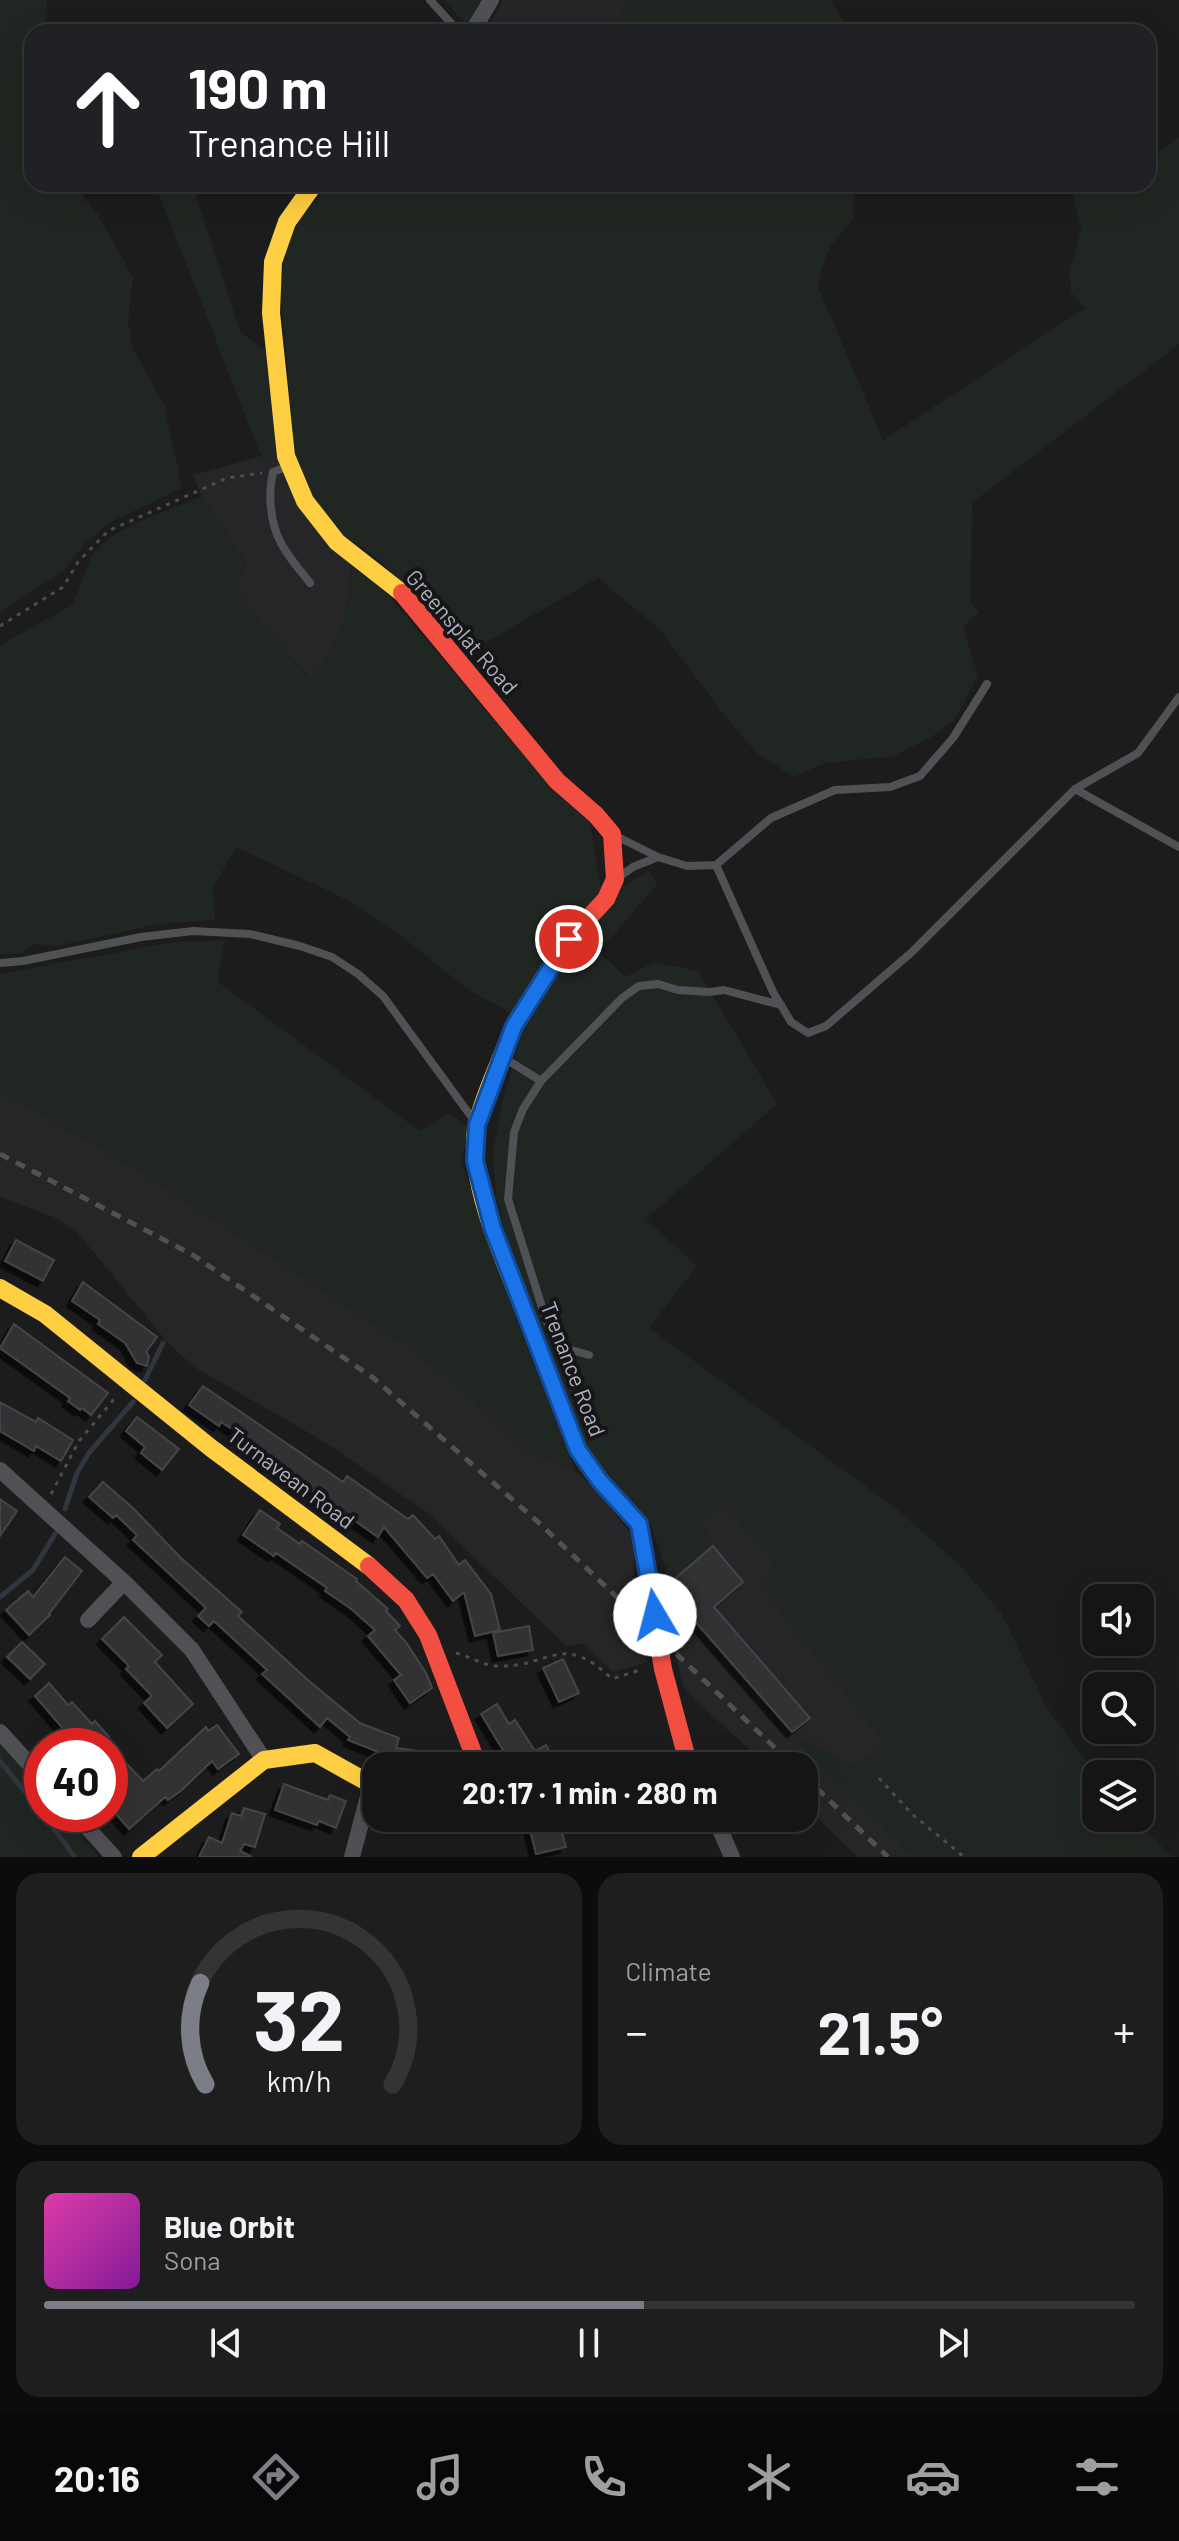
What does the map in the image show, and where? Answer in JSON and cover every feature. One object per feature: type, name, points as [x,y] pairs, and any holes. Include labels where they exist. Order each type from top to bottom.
[{"type":"street","points":[[477,24],[491,0]]},
{"type":"street","name":"Greensplat Road","points":[[308,192],[287,222],[273,262],[271,313],[286,456],[282,469],[337,542],[400,591],[557,781],[596,815],[612,834]]},
{"type":"street","points":[[612,834],[615,879]]},
{"type":"street","name":"Trenance Road","points":[[615,879],[606,899],[569,939],[514,1026],[477,1125],[475,1161],[493,1229],[578,1450],[600,1481],[639,1524],[662,1662],[685,1752]]},
{"type":"street","name":"Turnavean Road","points":[[0,1288],[45,1314],[211,1448],[373,1569],[406,1600],[428,1635],[473,1752]]},
{"type":"street","points":[[0,1470],[124,1582],[192,1650],[264,1760]]},
{"type":"street","points":[[88,1620],[124,1582]]},
{"type":"street","points":[[0,1732],[24,1758]]},
{"type":"street","points":[[141,1857],[264,1760],[315,1753],[362,1779]]},
{"type":"street","points":[[352,1857],[362,1825]]},
{"type":"street","points":[[91,1832],[114,1857]]},
{"type":"street","points":[[721,1832],[732,1857]]},
{"type":"lane","points":[[430,0],[452,24]]},
{"type":"lane","points":[[282,469],[269,487],[279,541],[310,583]]},
{"type":"lane","points":[[612,834],[658,857],[687,866],[716,865],[771,818],[835,790],[890,787],[920,776],[953,738],[987,684]]},
{"type":"lane","points":[[716,865],[781,1005],[791,1022],[808,1033],[826,1026],[912,952],[1075,789],[1138,753],[1179,697]]},
{"type":"lane","points":[[1075,789],[1179,847]]},
{"type":"lane","points":[[615,879],[633,867],[658,857]]},
{"type":"lane","points":[[0,963],[141,937],[193,931],[250,934],[300,946],[332,957],[383,996],[477,1125]]},
{"type":"lane","points":[[589,1355],[561,1347],[546,1320],[508,1199],[514,1132],[523,1109],[541,1081],[622,998],[639,986],[658,984],[678,990],[724,990],[781,1005]]},
{"type":"lane","points":[[504,1058],[541,1081]]},
{"type":"path","points":[[0,626],[63,587],[78,562],[108,531],[227,478],[282,469]]},
{"type":"path","points":[[57,1481],[79,1441],[128,1382]]},
{"type":"path","points":[[438,1660],[458,1653],[495,1667],[569,1652],[598,1665],[612,1679],[662,1662]]},
{"type":"path","points":[[879,1778],[912,1814],[964,1857]]},
{"type":"shaded area","points":[[0,0],[47,0],[46,24],[24,24],[24,192],[80,192],[98,215],[133,277],[128,323],[133,349],[164,404],[182,488],[109,523],[84,544],[64,571],[0,612]]},
{"type":"shaded area","points":[[444,0],[480,0],[465,24]]},
{"type":"shaded area","points":[[503,0],[629,0],[615,24],[490,24]]},
{"type":"shaded area","points":[[629,0],[831,0],[843,22],[841,24],[615,24]]},
{"type":"shaded area","points":[[1179,137],[1179,344],[972,503],[971,603],[979,612],[963,627],[978,675],[955,720],[930,738],[893,756],[826,763],[793,777],[757,753],[660,630],[598,578],[466,654],[383,563],[341,533],[313,496],[295,459],[280,285],[286,250],[300,218],[324,192],[855,192],[853,219],[830,246],[817,284],[883,440],[1085,308],[1071,292],[1070,270],[1081,230],[1074,192],[1156,192],[1156,151],[1159,152]]},
{"type":"shaded area","points":[[158,192],[195,192],[241,333],[266,351],[280,457],[261,456]]},
{"type":"shaded area","points":[[261,456],[280,457],[352,567],[343,629],[312,681],[240,599],[239,576],[246,563],[202,496],[193,475]]},
{"type":"shaded area","points":[[202,496],[246,563],[239,576],[241,599],[311,681],[343,629],[352,567],[379,584],[509,738],[589,818],[601,889],[511,1013],[467,989],[396,932],[347,900],[236,847],[213,888],[215,920],[159,924],[57,946],[34,944],[23,953],[0,954],[0,645],[72,605],[91,558],[115,534]]},
{"type":"shaded area","points":[[648,872],[658,883],[599,952],[626,977],[653,962],[698,971],[777,1104],[646,1219],[697,1266],[649,1328],[897,1509],[960,1565],[1002,1614],[1047,1708],[1086,1760],[1082,1760],[1082,1832],[1148,1832],[1172,1857],[915,1857],[818,1762],[818,1752],[808,1752],[791,1735],[856,1766],[887,1744],[760,1585],[776,1565],[723,1503],[702,1523],[711,1542],[686,1568],[664,1564],[651,1524],[603,1470],[581,1439],[510,1252],[496,1195],[493,1153],[502,1103],[525,1022],[566,961],[624,886]]},
{"type":"shaded area","points":[[225,940],[217,981],[420,1131],[448,1113],[469,1128],[461,1161],[491,1254],[575,1471],[526,1450],[464,1391],[404,1343],[138,1170],[0,1090],[0,974],[174,942]]},
{"type":"shaded area","points":[[0,1090],[138,1170],[404,1343],[464,1391],[526,1450],[575,1471],[598,1491],[632,1535],[633,1632],[648,1662],[613,1672],[583,1644],[566,1646],[429,1514],[328,1444],[194,1367],[167,1342],[78,1233],[56,1218],[0,1197]]},
{"type":"shaded area","points":[[687,1469],[785,1554],[761,1586],[887,1744],[856,1766],[793,1737],[808,1752],[752,1752],[683,1686],[670,1629],[666,1593],[660,1586],[668,1566],[664,1564]]},
{"type":"shaded area","points":[[0,1743],[24,1769],[24,1832],[78,1832],[99,1857],[0,1857]]},
{"type":"shaded area","points":[[818,1762],[915,1857],[858,1857],[818,1818]]},
{"type":"building","points":[[16,1240],[54,1260],[43,1281],[5,1261]]},
{"type":"building","points":[[83,1282],[157,1337],[146,1352],[149,1356],[147,1366],[137,1363],[125,1343],[98,1324],[100,1320],[72,1301]]},
{"type":"building","points":[[14,1324],[108,1393],[91,1415],[82,1408],[80,1410],[68,1401],[70,1398],[0,1348]]},
{"type":"building","points":[[203,1386],[343,1482],[347,1476],[408,1519],[413,1515],[435,1539],[439,1536],[459,1565],[465,1560],[491,1594],[500,1630],[475,1636],[464,1592],[453,1601],[433,1574],[427,1578],[384,1527],[378,1537],[250,1450],[255,1444],[221,1422],[219,1426],[189,1405]]},
{"type":"building","points":[[0,1402],[36,1422],[38,1418],[73,1440],[61,1461],[36,1446],[34,1451],[0,1431]]},
{"type":"building","points":[[137,1417],[179,1449],[162,1470],[141,1453],[145,1447],[126,1431]]},
{"type":"building","points":[[103,1482],[242,1612],[238,1616],[309,1681],[360,1723],[399,1738],[396,1748],[427,1752],[379,1752],[348,1740],[350,1737],[327,1718],[320,1727],[262,1674],[267,1670],[214,1621],[209,1626],[198,1616],[206,1608],[133,1540],[137,1535],[116,1515],[113,1518],[89,1497]]},
{"type":"building","points":[[0,1499],[17,1511],[0,1536]]},
{"type":"building","points":[[260,1510],[280,1524],[277,1528],[300,1544],[302,1541],[357,1579],[388,1609],[386,1611],[400,1626],[395,1630],[426,1673],[432,1688],[410,1703],[394,1680],[401,1675],[368,1636],[375,1630],[325,1591],[327,1588],[243,1535]]},
{"type":"building","points":[[713,1546],[743,1582],[714,1607],[810,1718],[792,1732],[665,1587]]},
{"type":"building","points":[[65,1557],[82,1571],[50,1615],[29,1635],[6,1610],[28,1591],[33,1597]]},
{"type":"building","points":[[124,1617],[162,1655],[155,1662],[193,1704],[167,1728],[144,1703],[152,1696],[126,1669],[129,1666],[102,1639]]},
{"type":"building","points":[[529,1626],[533,1650],[498,1656],[493,1633]]},
{"type":"building","points":[[22,1642],[45,1664],[30,1679],[7,1657]]},
{"type":"building","points":[[563,1659],[579,1693],[559,1702],[543,1668]]},
{"type":"building","points":[[49,1683],[68,1705],[72,1702],[92,1724],[95,1721],[101,1728],[63,1728],[35,1696]]},
{"type":"building","points":[[497,1704],[509,1724],[515,1720],[535,1751],[546,1745],[550,1752],[504,1752],[481,1714]]},
{"type":"building","points":[[217,1725],[239,1754],[218,1769],[212,1761],[182,1790],[168,1800],[165,1797],[129,1829],[128,1765],[143,1781],[157,1769],[159,1771],[206,1727],[208,1731]]},
{"type":"building","points":[[284,1784],[328,1800],[330,1795],[346,1801],[336,1828],[319,1821],[317,1825],[275,1810]]},
{"type":"building","points":[[244,1808],[265,1814],[255,1847],[244,1844],[240,1851],[252,1857],[199,1857],[209,1837],[222,1843],[232,1813],[241,1816]]},
{"type":"building","points":[[530,1832],[562,1832],[566,1847],[536,1854]]},
{"type":"waterway","points":[[145,1380],[163,1343]]},
{"type":"waterway","points":[[65,1509],[77,1473],[89,1453],[133,1402]]},
{"type":"waterway","points":[[0,1597],[33,1570],[55,1534]]},
{"type":"waterway","points":[[0,1761],[24,1791]]},
{"type":"waterway","points":[[56,1832],[75,1857]]},
{"type":"railway","points":[[0,1154],[193,1255],[372,1377],[537,1521],[779,1752]]},
{"type":"railway","points":[[818,1790],[888,1857]]},
{"type":"traffic: slow","points":[[308,192],[287,222],[273,262],[271,313],[286,456],[305,501],[337,542],[402,593]]},
{"type":"traffic: slow","points":[[514,1026],[480,1112],[475,1147],[483,1200],[532,1331]]},
{"type":"traffic: slow","points":[[0,1288],[45,1314],[211,1448],[369,1566]]},
{"type":"traffic: slow","points":[[141,1857],[264,1760],[315,1753],[362,1779]]},
{"type":"traffic: jam","points":[[402,593],[557,781],[596,815],[612,834],[615,879],[606,899],[569,939],[514,1026]]},
{"type":"traffic: jam","points":[[532,1331],[578,1450],[600,1481],[639,1524],[663,1669],[685,1752]]},
{"type":"traffic: jam","points":[[369,1566],[406,1600],[428,1635],[473,1752]]},
{"type":"route","points":[[569,939],[514,1026],[477,1125],[475,1161],[493,1229],[578,1450],[600,1481],[639,1524],[655,1615]]}]
